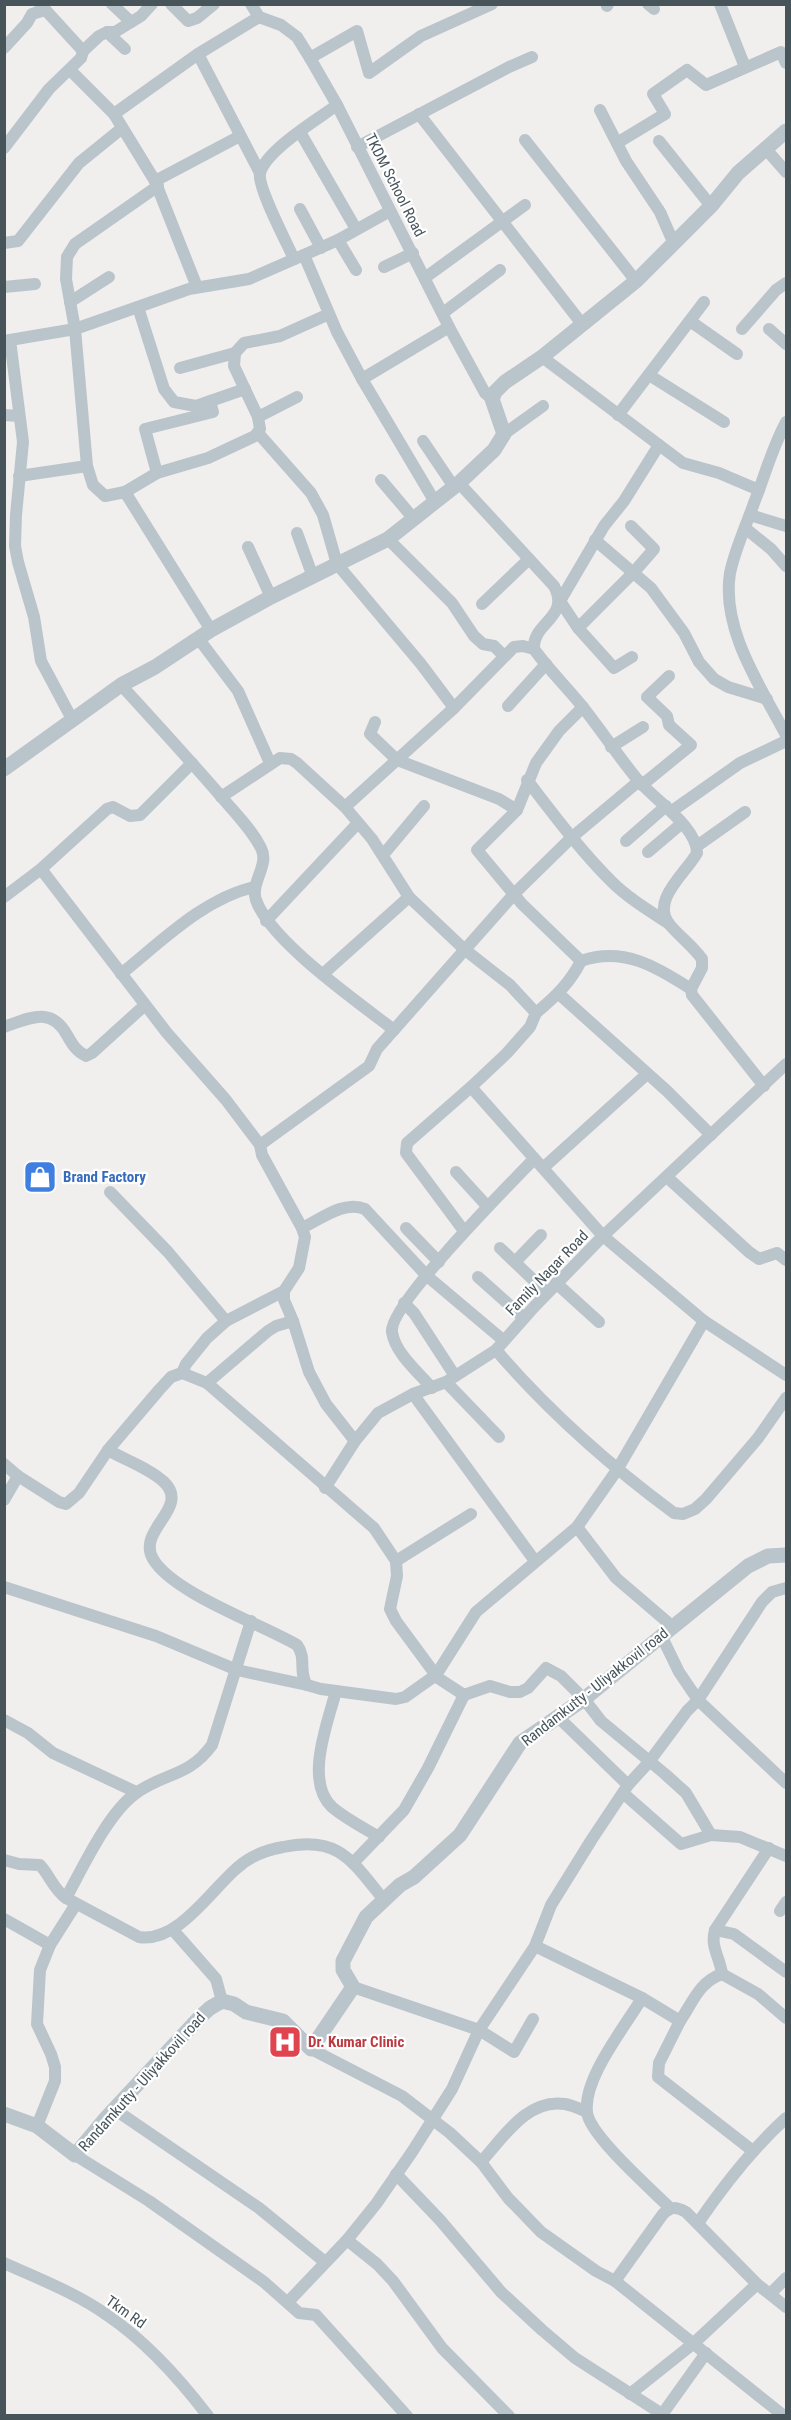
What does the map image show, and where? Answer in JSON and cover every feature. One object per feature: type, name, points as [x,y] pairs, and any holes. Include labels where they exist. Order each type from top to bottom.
[{"type":"street","points":[[112,4],[131,22]]},
{"type":"street","points":[[5,145],[50,89],[81,58],[83,51],[99,36],[106,32],[115,32],[141,16],[152,4]]},
{"type":"street","points":[[171,4],[188,21],[197,18],[214,4]]},
{"type":"street","points":[[114,114],[198,54],[258,17],[251,4]]},
{"type":"street","points":[[310,58],[357,31],[369,73],[421,36],[492,4]]},
{"type":"street","points":[[720,4],[745,67]]},
{"type":"street","points":[[4,48],[27,23],[32,14],[44,7],[83,51]]},
{"type":"street","name":"TKDM School Road","points":[[258,17],[281,25],[297,37],[310,58],[337,105],[426,277],[449,327],[485,393],[492,399]]},
{"type":"street","points":[[106,32],[125,49]]},
{"type":"street","points":[[617,143],[665,114],[653,94],[687,70],[706,85],[781,52],[786,63]]},
{"type":"street","points":[[198,54],[260,173],[262,189],[362,379],[435,502]]},
{"type":"street","points":[[357,147],[532,57]]},
{"type":"street","points":[[70,70],[114,114],[156,184],[197,287]]},
{"type":"street","points":[[260,173],[268,159],[337,105]]},
{"type":"street","points":[[600,110],[626,161],[660,212],[674,244]]},
{"type":"street","points":[[419,114],[582,324]]},
{"type":"street","points":[[4,243],[18,241],[79,163],[121,129]]},
{"type":"street","points":[[504,434],[492,399],[495,392],[636,281],[711,206],[738,173],[786,131]]},
{"type":"street","points":[[300,132],[356,229]]},
{"type":"street","points":[[240,136],[156,184],[86,236],[70,251],[66,265],[75,329],[87,466],[93,485],[105,496],[125,492],[157,473],[207,459],[258,433]]},
{"type":"street","points":[[525,140],[636,281]]},
{"type":"street","points":[[659,141],[711,206]]},
{"type":"street","points":[[765,148],[786,172]]},
{"type":"street","points":[[426,277],[525,205]]},
{"type":"street","points":[[300,209],[321,248]]},
{"type":"street","points":[[74,721],[41,661],[34,617],[10,546],[23,442],[7,340],[75,329],[197,287],[249,279],[338,240],[390,211]]},
{"type":"street","points":[[338,240],[356,270]]},
{"type":"street","points":[[384,267],[413,253]]},
{"type":"street","points":[[443,313],[500,270]]},
{"type":"street","points":[[70,302],[110,277]]},
{"type":"street","points":[[4,287],[35,284]]},
{"type":"street","points":[[742,329],[776,290],[786,284]]},
{"type":"street","points":[[618,415],[704,302]]},
{"type":"street","points":[[138,307],[164,389],[174,402],[196,406],[245,389]]},
{"type":"street","points":[[180,368],[235,353],[244,344],[280,336],[329,314]]},
{"type":"street","points":[[690,321],[737,354]]},
{"type":"street","points":[[362,379],[449,327]]},
{"type":"street","points":[[769,329],[786,344]]},
{"type":"street","points":[[235,353],[234,366],[258,417],[258,433],[311,493],[323,515],[337,564],[421,664],[454,708]]},
{"type":"street","points":[[542,357],[683,463],[719,473],[759,490]]},
{"type":"street","points":[[649,375],[724,422]]},
{"type":"street","points":[[258,417],[297,397]]},
{"type":"street","points":[[157,473],[145,429],[213,412],[210,401]]},
{"type":"street","points":[[4,769],[74,721],[121,685],[155,667],[204,634],[271,597],[388,539],[456,485],[494,450],[504,434],[543,406]]},
{"type":"street","points":[[4,415],[19,416]]},
{"type":"street","points":[[786,422],[772,447],[736,553],[729,589],[737,634],[747,663],[786,735]]},
{"type":"street","points":[[423,441],[456,485],[554,586],[560,601],[578,628],[614,668],[632,657]]},
{"type":"street","points":[[659,446],[624,501],[595,540],[557,609],[533,641],[534,649],[583,707],[611,747],[641,783],[669,808],[697,846],[697,853],[693,861],[667,896],[665,905],[668,923]]},
{"type":"street","points":[[20,476],[87,466]]},
{"type":"street","points":[[381,480],[414,519]]},
{"type":"street","points":[[125,492],[238,691],[270,763]]},
{"type":"street","points":[[750,514],[786,526]]},
{"type":"street","points":[[578,628],[654,549],[631,526]]},
{"type":"street","points":[[745,528],[771,549],[786,566]]},
{"type":"street","points":[[297,533],[313,577]]},
{"type":"street","points":[[388,539],[452,603],[474,636],[483,644],[494,646],[504,656]]},
{"type":"street","points":[[595,540],[651,588],[677,623],[699,662],[714,679],[728,687],[767,699]]},
{"type":"street","points":[[248,547],[271,597]]},
{"type":"street","points":[[482,604],[529,558]]},
{"type":"street","points":[[345,807],[454,708],[514,647],[523,646],[534,649]]},
{"type":"street","points":[[508,706],[546,664]]},
{"type":"street","points":[[260,1146],[369,1066],[377,1049],[515,893],[571,838],[691,745],[669,725],[667,716],[647,697],[669,676]]},
{"type":"street","points":[[121,685],[242,820],[261,848],[264,857],[254,887],[255,899],[266,921],[323,974],[394,1030]]},
{"type":"street","points":[[581,961],[522,904],[477,850],[517,810],[525,792],[527,780],[546,747],[583,707]]},
{"type":"street","points":[[375,722],[370,734],[397,760],[499,799],[517,810]]},
{"type":"street","points":[[611,747],[643,727]]},
{"type":"street","points":[[626,841],[669,808],[740,763],[786,741]]},
{"type":"street","points":[[221,797],[280,758],[291,759],[297,763],[345,807],[383,855],[409,897],[464,949],[510,985],[536,1013]]},
{"type":"street","points":[[4,897],[41,869],[107,809],[113,807],[130,816],[140,815],[192,763]]},
{"type":"street","points":[[527,780],[571,838],[612,882],[668,923],[702,959],[702,968],[691,989],[692,995],[764,1086]]},
{"type":"street","points":[[383,855],[424,806]]},
{"type":"street","points":[[697,846],[745,812]]},
{"type":"street","points":[[266,921],[358,823]]},
{"type":"street","points":[[648,852],[681,824]]},
{"type":"street","points":[[41,869],[145,1005],[226,1100],[260,1146],[262,1155],[302,1228],[305,1238],[299,1268],[284,1291],[226,1321],[207,1338],[186,1364],[182,1373]]},
{"type":"street","points":[[121,974],[218,901],[254,887]]},
{"type":"street","points":[[323,974],[409,897]]},
{"type":"street","points":[[464,1231],[406,1154],[405,1149],[410,1139],[471,1087],[523,1036],[536,1013],[559,994],[573,977],[581,961],[600,955],[638,959],[658,967],[691,989]]},
{"type":"street","points":[[559,994],[667,1091],[711,1135]]},
{"type":"street","points":[[4,1027],[34,1017],[52,1017],[59,1023],[72,1045],[86,1056],[145,1005]]},
{"type":"street","name":"Family Nagar Road","points":[[325,1488],[355,1440],[378,1413],[413,1394],[451,1379],[500,1345],[556,1283],[603,1236],[668,1178],[786,1064]]},
{"type":"street","points":[[432,1388],[394,1341],[391,1324],[404,1303],[487,1206],[647,1074]]},
{"type":"street","points":[[471,1087],[603,1236],[704,1321],[786,1375]]},
{"type":"street","points":[[456,1172],[487,1206]]},
{"type":"street","points":[[668,1178],[759,1259],[777,1253],[786,1260]]},
{"type":"street","points":[[110,1192],[168,1252],[226,1321]]},
{"type":"street","points":[[302,1228],[339,1209],[358,1206],[374,1218],[427,1276],[500,1345],[532,1392],[616,1470],[674,1513],[683,1514],[695,1509],[725,1478],[758,1438],[786,1398]]},
{"type":"street","points":[[406,1228],[439,1262]]},
{"type":"street","points":[[515,1262],[541,1235]]},
{"type":"street","points":[[500,1248],[547,1293]]},
{"type":"street","points":[[478,1276],[524,1318]]},
{"type":"street","points":[[556,1283],[599,1322]]},
{"type":"street","points":[[284,1291],[284,1300],[316,1387],[326,1404],[355,1440]]},
{"type":"street","points":[[404,1303],[414,1313],[451,1379],[499,1437]]},
{"type":"street","points":[[207,1383],[268,1331],[293,1321]]},
{"type":"street","points":[[4,1587],[156,1636],[237,1670],[336,1691],[396,1699],[405,1697],[436,1675],[476,1612],[577,1527],[616,1470],[704,1321]]},
{"type":"street","points":[[4,1464],[18,1476],[66,1504],[79,1493],[108,1450],[171,1377],[182,1373],[207,1383],[325,1488],[354,1509],[374,1528],[396,1561],[397,1576],[390,1609],[396,1621],[436,1675],[464,1695]]},
{"type":"street","points":[[413,1394],[535,1561]]},
{"type":"street","points":[[108,1450],[161,1480],[170,1489],[172,1502],[152,1536],[149,1547],[150,1554],[160,1569],[207,1600],[297,1645],[302,1652],[304,1680],[307,1685]]},
{"type":"street","points":[[4,1500],[18,1476]]},
{"type":"street","points":[[396,1561],[471,1514]]},
{"type":"street","points":[[577,1527],[616,1578],[666,1631],[679,1672],[698,1701],[786,1783]]},
{"type":"street","name":"Randamkutty - Uliyakkovil road","points":[[353,1987],[343,1970],[342,1961],[366,1917],[460,1835],[520,1743],[584,1699],[748,1566],[768,1556],[786,1554]]},
{"type":"street","points":[[288,2302],[346,2240],[433,2120],[452,2089],[479,2030],[536,1946],[551,1905],[626,1789],[650,1762],[687,1711],[698,1701],[762,1602],[772,1592],[786,1588]]},
{"type":"street","points":[[37,2126],[55,2081],[55,2067],[51,2054],[37,2024],[40,1970],[50,1945],[94,1846],[124,1804],[136,1792],[191,1768],[203,1758],[212,1745],[237,1670],[250,1621]]},
{"type":"street","points":[[353,1863],[404,1810],[428,1768],[464,1695],[490,1686],[510,1692],[520,1692],[528,1688],[546,1668],[561,1676],[584,1699],[601,1721],[686,1793],[711,1835]]},
{"type":"street","points":[[336,1691],[321,1753],[322,1788],[325,1798],[332,1807],[379,1837]]},
{"type":"street","points":[[557,1716],[681,1844],[711,1835],[740,1837],[786,1856]]},
{"type":"street","points":[[4,1720],[28,1733],[53,1753],[136,1792]]},
{"type":"street","points":[[4,1860],[19,1864],[40,1865],[49,1875],[58,1893],[140,1938],[149,1939],[173,1930],[238,1867],[256,1855],[289,1845],[325,1844],[353,1863],[384,1900]]},
{"type":"street","points":[[722,1974],[720,1960],[714,1952],[712,1941],[715,1930],[769,1848]]},
{"type":"street","points":[[4,1919],[50,1945]]},
{"type":"street","points":[[173,1930],[216,1979],[222,2001],[234,2004],[246,2012],[283,2021],[311,2049],[402,2096],[450,2133],[481,2162],[508,2198],[541,2232],[596,2271],[615,2281],[784,2415]]},
{"type":"street","points":[[715,1930],[734,1934],[786,1972]]},
{"type":"street","points":[[536,1946],[642,1998],[680,2021]]},
{"type":"street","points":[[753,2151],[658,2077],[659,2062],[698,1990],[710,1978],[722,1974],[758,1994],[786,2018]]},
{"type":"street","points":[[311,2049],[353,1987],[479,2030],[514,2052],[533,2019]]},
{"type":"street","points":[[642,1998],[590,2088],[587,2112],[604,2141],[670,2208],[686,2212],[757,2284],[786,2307]]},
{"type":"street","name":"Randamkutty - Uliyakkovil road","points":[[4,2115],[37,2126],[75,2155],[114,2109],[200,2017],[222,2001]]},
{"type":"street","points":[[481,2162],[524,2115],[535,2108],[552,2103],[567,2104],[587,2112]]},
{"type":"street","points":[[114,2109],[259,2208],[325,2262]]},
{"type":"street","points":[[698,2223],[724,2185],[753,2151],[786,2118]]},
{"type":"street","points":[[75,2155],[149,2201],[288,2302],[299,2313],[316,2315],[407,2415]]},
{"type":"street","points":[[396,2174],[440,2220],[501,2292],[542,2330],[575,2358],[662,2415],[706,2352]]},
{"type":"street","points":[[615,2281],[642,2242],[670,2208]]},
{"type":"street","points":[[346,2240],[377,2264],[442,2348],[509,2415]]},
{"type":"street","name":"Tkm Rd","points":[[4,2263],[106,2314],[146,2344],[208,2415]]},
{"type":"street","points":[[770,2294],[786,2278]]},
{"type":"street","points":[[630,2394],[694,2343],[757,2284]]},
{"type":"place","name":"Brand Factory","points":[[40,1177]]},
{"type":"place","name":"Dr. Kumar Clinic","points":[[285,2042]]}]
